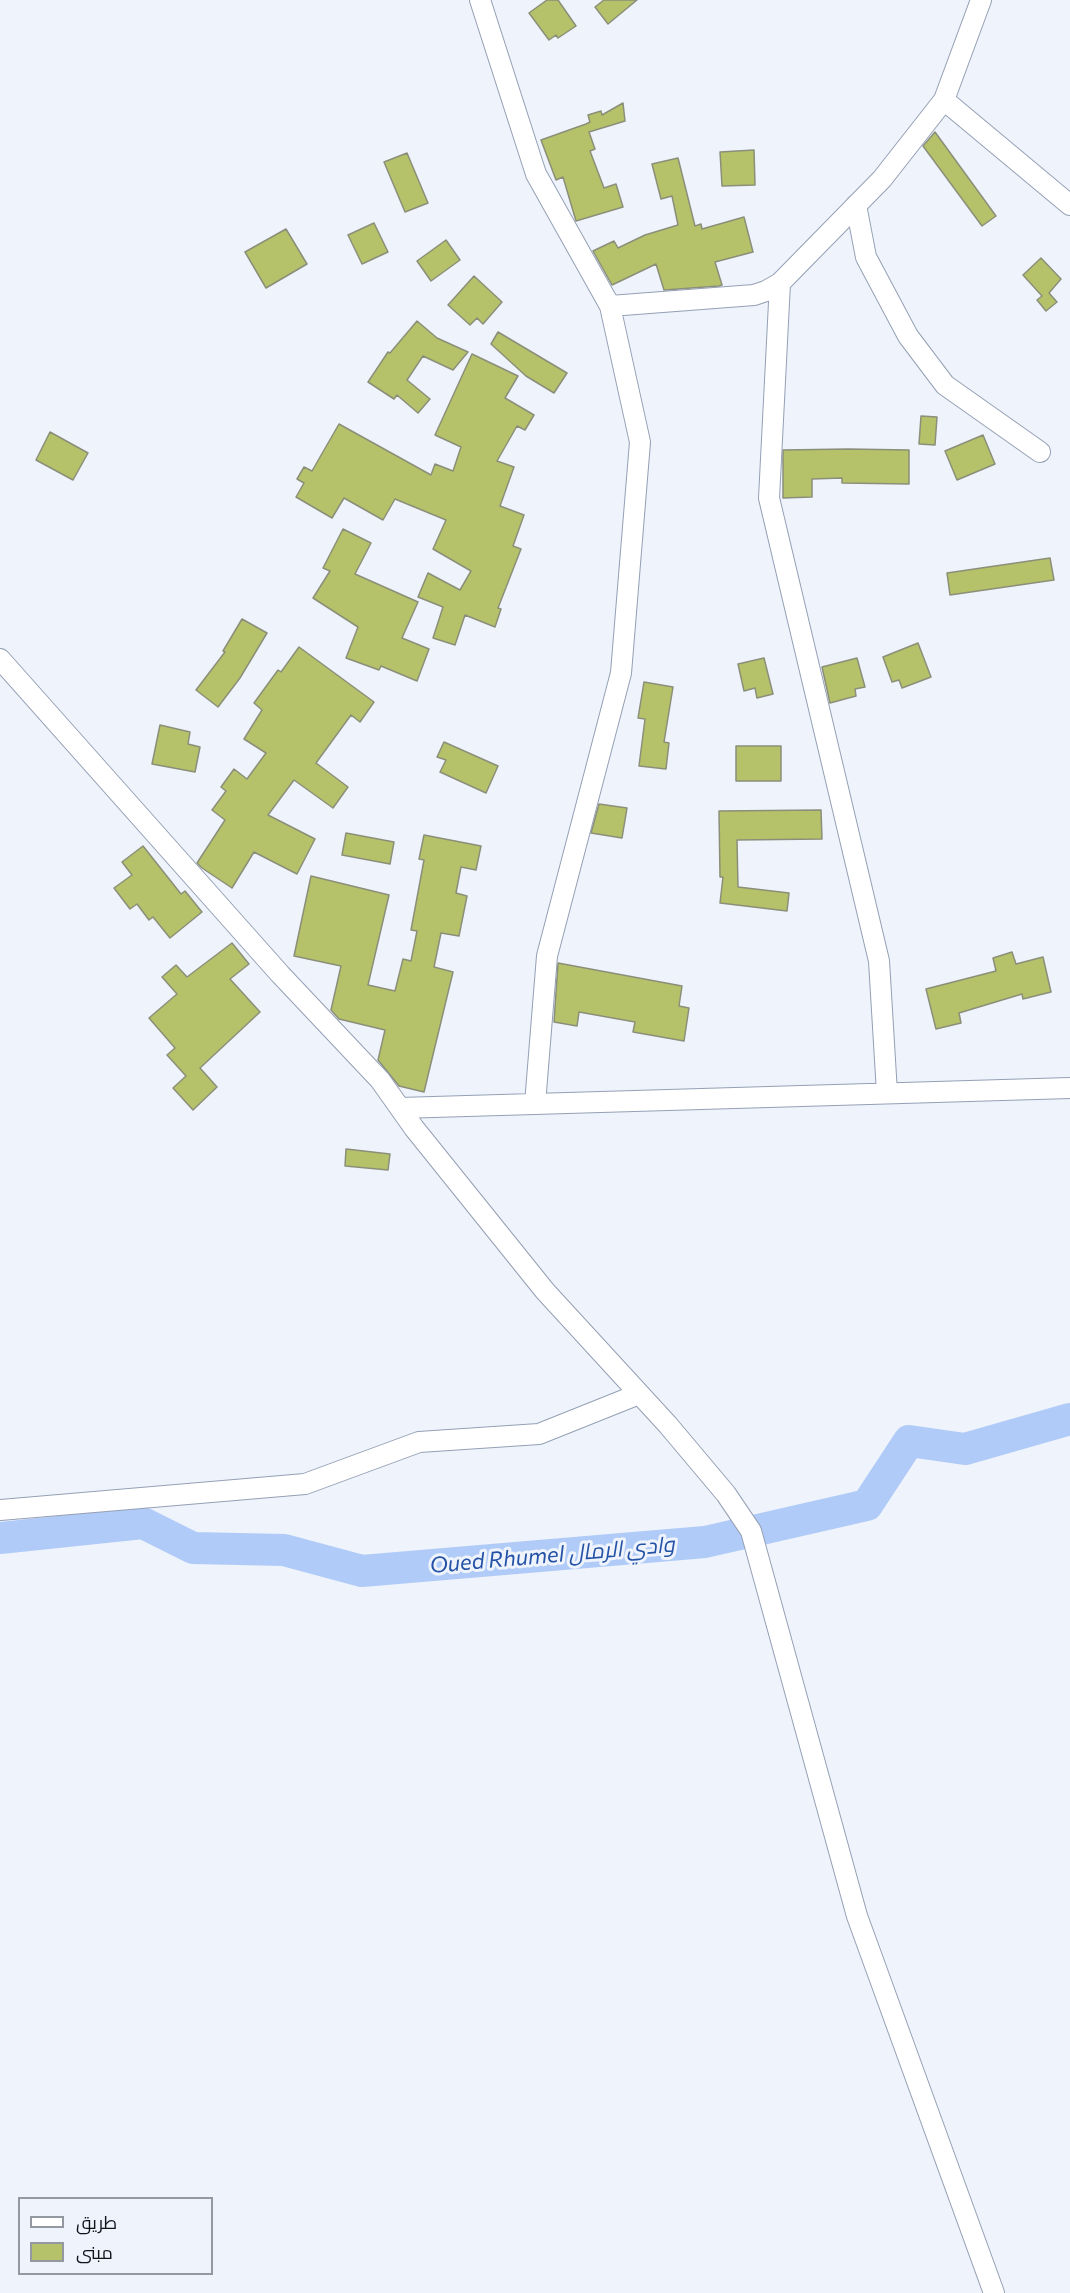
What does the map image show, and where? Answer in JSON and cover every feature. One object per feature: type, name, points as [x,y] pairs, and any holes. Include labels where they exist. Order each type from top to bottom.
[{"type":"street","points":[[480,0],[536,174],[610,306],[640,442],[621,673],[547,956],[535,1104]]},
{"type":"street","points":[[610,306],[754,295],[780,283],[882,179],[944,100],[981,0]]},
{"type":"street","points":[[944,100],[1070,205]]},
{"type":"street","points":[[855,205],[866,257],[908,336],[945,385],[1040,452]]},
{"type":"street","points":[[780,283],[769,498],[879,961],[887,1094]]},
{"type":"street","points":[[0,659],[280,974],[380,1080],[545,1291],[719,1485],[751,1531],[857,1916],[994,2293]]},
{"type":"street","points":[[400,1108],[1070,1088]]},
{"type":"street","points":[[0,1510],[305,1484],[419,1442],[539,1434],[639,1394]]},
{"type":"building","points":[[547,0],[558,0],[576,26],[558,38],[556,35],[549,40],[529,13]]},
{"type":"building","points":[[604,0],[637,0],[608,24],[595,7]]},
{"type":"building","points":[[623,103],[625,121],[589,132],[595,149],[590,151],[604,188],[616,184],[623,207],[576,221],[563,177],[556,180],[541,140],[586,124],[590,122],[588,115],[601,111],[602,115]]},
{"type":"building","points":[[935,132],[996,216],[982,226],[923,146]]},
{"type":"building","points":[[754,150],[755,185],[722,186],[720,152]]},
{"type":"building","points":[[407,153],[428,203],[405,212],[384,162]]},
{"type":"building","points":[[678,158],[695,226],[701,224],[702,229],[744,217],[753,252],[715,262],[722,285],[719,286],[664,290],[656,264],[612,285],[593,251],[614,241],[618,248],[645,235],[678,225],[672,196],[661,199],[652,164]]},
{"type":"building","points":[[374,223],[388,252],[362,264],[348,235]]},
{"type":"building","points":[[286,229],[307,264],[266,288],[245,252]]},
{"type":"building","points":[[446,240],[460,260],[431,281],[417,261]]},
{"type":"building","points":[[1041,258],[1061,279],[1049,293],[1057,302],[1046,311],[1037,300],[1042,296],[1023,275]]},
{"type":"building","points":[[474,276],[502,302],[483,324],[477,318],[470,325],[448,305]]},
{"type":"building","points":[[417,321],[437,338],[468,352],[453,370],[423,356],[407,380],[430,399],[418,413],[397,395],[394,399],[368,382],[388,352],[390,353]]},
{"type":"building","points":[[498,332],[567,373],[554,393],[526,376],[491,344]]},
{"type":"building","points":[[472,354],[518,376],[505,398],[534,415],[525,430],[517,426],[497,461],[514,467],[500,506],[524,515],[513,546],[521,549],[498,608],[501,609],[495,627],[465,615],[455,645],[433,638],[443,607],[418,597],[428,573],[460,590],[471,571],[433,549],[446,520],[395,499],[383,520],[344,498],[332,518],[296,497],[304,483],[297,479],[304,467],[312,471],[339,424],[431,475],[435,464],[453,471],[461,447],[435,435]]},
{"type":"building","points":[[921,416],[937,417],[935,445],[919,444]]},
{"type":"building","points":[[50,432],[88,453],[73,480],[36,460]]},
{"type":"building","points":[[983,435],[995,464],[957,480],[945,451]]},
{"type":"building","points":[[783,450],[909,450],[909,484],[842,483],[842,478],[812,479],[812,497],[783,498]]},
{"type":"building","points":[[343,529],[371,543],[355,574],[418,602],[402,638],[429,649],[417,681],[381,666],[379,670],[346,658],[358,627],[313,598],[330,571],[323,568]]},
{"type":"building","points":[[1050,558],[1054,580],[950,595],[947,573]]},
{"type":"building","points":[[242,619],[267,633],[240,678],[218,707],[196,690],[225,652],[223,651]]},
{"type":"building","points":[[918,643],[931,677],[902,688],[899,680],[892,682],[883,657]]},
{"type":"building","points":[[299,647],[374,702],[360,722],[351,715],[316,763],[348,787],[333,808],[294,780],[268,815],[315,839],[297,874],[254,852],[232,888],[197,863],[225,820],[212,810],[226,791],[221,787],[234,769],[247,779],[266,753],[244,739],[262,710],[254,703],[278,670],[281,672]]},
{"type":"building","points":[[764,658],[773,694],[757,698],[755,688],[744,691],[738,664]]},
{"type":"building","points":[[857,658],[865,687],[855,689],[856,696],[830,703],[822,667]]},
{"type":"building","points":[[644,682],[673,687],[664,742],[669,743],[666,769],[639,766],[645,719],[638,718]]},
{"type":"building","points":[[160,725],[190,732],[188,744],[200,747],[195,772],[152,764]]},
{"type":"building","points":[[444,742],[498,766],[486,793],[440,772],[446,760],[437,757]]},
{"type":"building","points":[[736,746],[781,746],[781,781],[736,781]]},
{"type":"building","points":[[599,804],[627,808],[622,838],[591,833]]},
{"type":"building","points":[[821,810],[822,839],[737,840],[738,887],[789,893],[787,911],[720,903],[723,877],[720,877],[719,811]]},
{"type":"building","points":[[346,833],[394,842],[390,864],[342,855]]},
{"type":"building","points":[[424,835],[481,846],[476,870],[461,867],[456,893],[467,896],[459,936],[441,933],[434,967],[453,972],[424,1092],[399,1086],[378,1060],[385,1030],[339,1019],[331,1010],[341,966],[294,956],[311,876],[389,895],[368,985],[395,991],[403,959],[411,961],[417,931],[411,930],[424,860],[419,859]]},
{"type":"building","points":[[143,846],[181,894],[185,891],[202,912],[170,938],[153,917],[149,920],[137,904],[130,909],[114,888],[132,875],[122,862]]},
{"type":"building","points":[[232,943],[249,964],[230,979],[260,1012],[200,1068],[217,1087],[193,1110],[173,1088],[186,1076],[167,1055],[175,1048],[149,1018],[177,994],[162,977],[176,965],[187,977]]},
{"type":"building","points":[[1012,952],[1016,964],[1043,957],[1051,992],[1023,999],[1022,994],[959,1013],[961,1023],[936,1029],[926,989],[996,971],[993,958]]},
{"type":"building","points":[[558,963],[682,986],[679,1006],[689,1008],[684,1041],[633,1032],[635,1022],[579,1012],[577,1026],[554,1022]]},
{"type":"building","points":[[346,1149],[390,1154],[388,1170],[345,1166]]},
{"type":"waterway","name":"Oued Rhumel وادي الرمال","points":[[0,1538],[143,1523],[193,1548],[284,1550],[362,1571],[705,1542],[867,1505],[909,1441],[965,1449],[1070,1419]]}]
